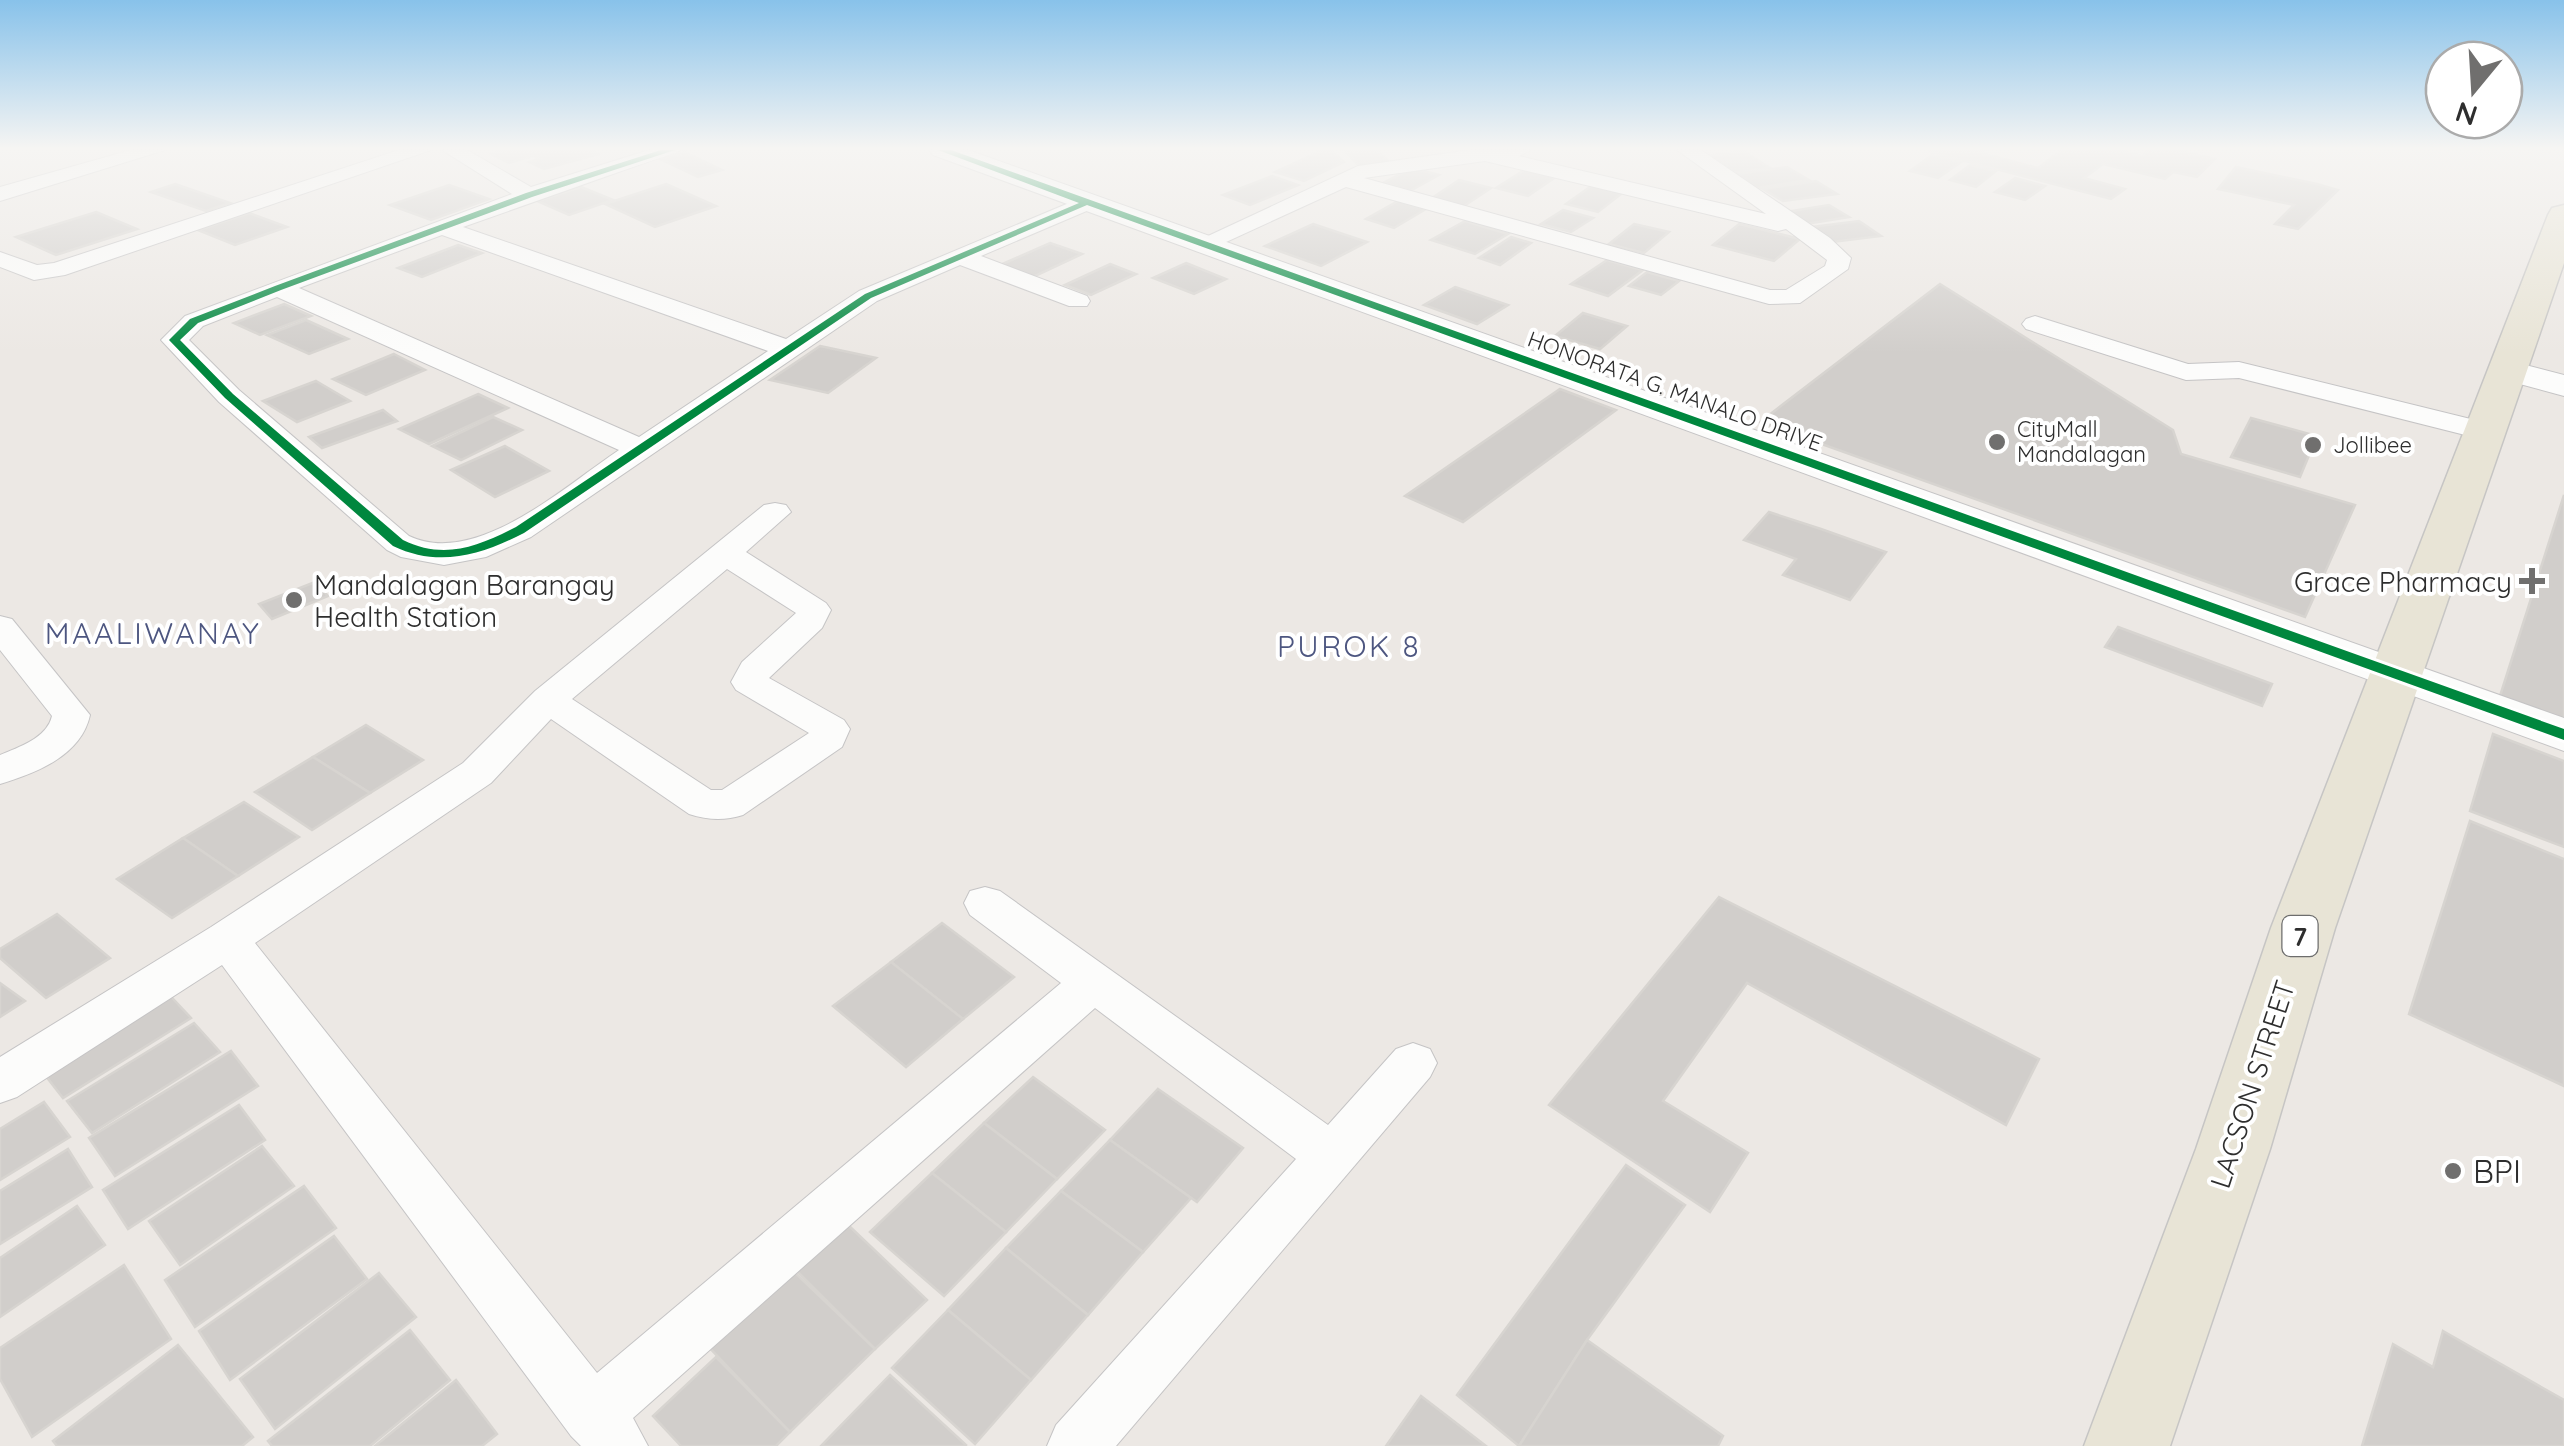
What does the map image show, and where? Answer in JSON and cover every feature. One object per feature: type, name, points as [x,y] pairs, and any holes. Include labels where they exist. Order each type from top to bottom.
[{"type":"main road","name":"LACSON STREET","points":[[2127,1446],[2233,1149],[2302,928],[2563,217]]},
{"type":"street","points":[[0,259],[40,274],[214,217]]},
{"type":"street","points":[[471,217],[194,321],[180,330],[174,340],[229,396],[413,552],[458,553],[498,542],[868,296],[1051,217]]},
{"type":"street","name":"HONORATA G. MANALO DRIVE","points":[[1133,217],[2564,736]]},
{"type":"street","points":[[1206,243],[1261,217]]},
{"type":"street","points":[[1483,217],[1776,298],[1791,298],[1840,264],[1832,251],[1784,217]]},
{"type":"street","points":[[1751,217],[1800,229]]},
{"type":"street","points":[[442,228],[788,349]]},
{"type":"street","points":[[958,256],[1078,301]]},
{"type":"street","points":[[278,288],[641,448]]},
{"type":"street","points":[[2035,324],[2186,372],[2239,370],[2485,431]]},
{"type":"street","points":[[2510,360],[2564,365]]},
{"type":"street","points":[[2510,360],[2564,386]]},
{"type":"street","points":[[0,1082],[227,939],[477,773],[548,700],[774,512]]},
{"type":"street","points":[[548,700],[703,804],[715,807],[729,805],[829,738],[831,730],[749,682],[755,670],[810,621],[814,610],[725,552]]},
{"type":"street","points":[[0,627],[71,714],[70,726],[58,740],[0,770]]},
{"type":"street","points":[[985,903],[1330,1155]]},
{"type":"street","points":[[227,939],[605,1431],[1094,982]]},
{"type":"street","points":[[1077,1446],[1413,1062]]},
{"type":"building","points":[[78,217],[109,217],[137,229],[56,255],[16,237]]},
{"type":"building","points":[[236,217],[261,217],[287,227],[235,245],[198,230]]},
{"type":"building","points":[[634,217],[683,217],[655,227]]},
{"type":"building","points":[[1369,217],[1412,217],[1394,228],[1366,219]]},
{"type":"building","points":[[1551,217],[1593,218],[1571,232],[1541,224]]},
{"type":"building","points":[[1795,217],[1846,217],[1806,224]]},
{"type":"building","points":[[2282,217],[2310,217],[2298,229],[2275,224]]},
{"type":"building","points":[[1465,221],[1508,234],[1475,254],[1431,240]]},
{"type":"building","points":[[1859,221],[1881,236],[1824,243],[1803,228]]},
{"type":"building","points":[[1313,224],[1367,242],[1321,266],[1265,246]]},
{"type":"building","points":[[1634,224],[1669,232],[1644,253],[1609,244]]},
{"type":"building","points":[[1739,224],[1800,239],[1774,261],[1713,245]]},
{"type":"building","points":[[1511,237],[1531,243],[1500,265],[1479,258]]},
{"type":"building","points":[[1050,243],[1082,254],[1031,278],[998,266]]},
{"type":"building","points":[[458,245],[482,253],[422,277],[398,268]]},
{"type":"building","points":[[1607,260],[1643,270],[1608,296],[1571,284]]},
{"type":"building","points":[[1186,263],[1226,279],[1194,294],[1153,278]]},
{"type":"building","points":[[1110,264],[1136,274],[1091,295],[1065,285]]},
{"type":"building","points":[[1647,272],[1679,281],[1661,295],[1629,286]]},
{"type":"building","name":"CityMall Mandalagan","points":[[1940,284],[2173,430],[2181,454],[2355,505],[2305,617],[1760,422]]},
{"type":"building","points":[[1455,287],[1508,305],[1477,324],[1424,305]]},
{"type":"building","points":[[284,304],[311,316],[260,335],[234,323]]},
{"type":"building","points":[[1583,313],[1627,326],[1600,349],[1555,336]]},
{"type":"building","points":[[306,320],[348,339],[309,354],[267,335]]},
{"type":"building","points":[[820,346],[876,358],[828,393],[770,380]]},
{"type":"building","points":[[394,354],[425,370],[366,395],[333,379]]},
{"type":"building","points":[[316,381],[350,401],[297,422],[263,401]]},
{"type":"building","points":[[1560,389],[1616,410],[1463,522],[1405,496]]},
{"type":"building","points":[[478,394],[508,408],[429,444],[399,429]]},
{"type":"building","points":[[383,410],[397,421],[322,448],[309,437]]},
{"type":"building","points":[[493,417],[522,430],[461,460],[432,446]]},
{"type":"building","points":[[2251,418],[2317,436],[2300,477],[2231,457]]},
{"type":"building","points":[[505,446],[549,471],[495,497],[451,470]]},
{"type":"building","points":[[2564,495],[2564,719],[2500,696]]},
{"type":"building","points":[[1769,512],[1886,552],[1850,600],[1783,575],[1796,559],[1744,540]]},
{"type":"building","name":"Mandalagan Barangay Health Station","points":[[315,582],[328,596],[272,619],[259,604]]},
{"type":"building","points":[[2118,627],[2272,684],[2262,706],[2105,647]]},
{"type":"building","points":[[366,725],[423,760],[370,793],[313,757]]},
{"type":"building","points":[[2493,734],[2564,761],[2564,847],[2470,811]]},
{"type":"building","points":[[313,757],[370,793],[312,830],[255,792]]},
{"type":"building","points":[[244,802],[299,837],[238,876],[183,838]]},
{"type":"building","points":[[2470,821],[2564,859],[2564,1086],[2409,1014]]},
{"type":"building","points":[[183,838],[238,876],[172,918],[117,879]]},
{"type":"building","points":[[1719,897],[2039,1059],[2006,1125],[1747,983],[1663,1101],[1748,1153],[1710,1212],[1549,1105]]},
{"type":"building","points":[[57,914],[110,958],[46,998],[0,958],[0,949]]},
{"type":"building","points":[[942,923],[1014,977],[963,1019],[891,962]]},
{"type":"building","points":[[891,962],[963,1019],[906,1067],[833,1006]]},
{"type":"building","points":[[0,983],[25,1001],[0,1017]]},
{"type":"building","points":[[161,986],[191,1018],[63,1098],[35,1062]]},
{"type":"building","points":[[194,1023],[220,1052],[92,1133],[67,1101]]},
{"type":"building","points":[[231,1051],[258,1086],[115,1176],[89,1138]]},
{"type":"building","points":[[1033,1077],[1105,1130],[1057,1179],[984,1123]]},
{"type":"building","points":[[1158,1089],[1243,1148],[1197,1202],[1110,1140]]},
{"type":"building","points":[[44,1102],[70,1137],[0,1180],[0,1129]]},
{"type":"building","points":[[239,1105],[265,1140],[128,1229],[103,1190]]},
{"type":"building","points":[[984,1123],[1057,1179],[1006,1232],[932,1173]]},
{"type":"building","points":[[1110,1140],[1191,1198],[1143,1252],[1061,1191]]},
{"type":"building","points":[[262,1146],[294,1186],[180,1265],[149,1221]]},
{"type":"building","points":[[68,1149],[92,1187],[0,1244],[0,1191]]},
{"type":"building","points":[[1626,1165],[1685,1205],[1587,1340],[1519,1446],[1457,1395]]},
{"type":"building","points":[[932,1173],[1006,1232],[944,1296],[870,1232]]},
{"type":"building","points":[[304,1186],[336,1228],[195,1327],[165,1280]]},
{"type":"building","points":[[1061,1191],[1143,1252],[1088,1315],[1006,1248]]},
{"type":"building","points":[[77,1206],[105,1245],[0,1317],[0,1258]]},
{"type":"building","points":[[847,1224],[927,1300],[875,1349],[796,1270]]},
{"type":"building","points":[[334,1236],[367,1279],[230,1380],[199,1331]]},
{"type":"building","points":[[1006,1248],[1088,1315],[1031,1380],[948,1310]]},
{"type":"building","points":[[124,1265],[171,1339],[32,1437],[0,1379],[0,1348]]},
{"type":"building","points":[[788,1266],[875,1349],[790,1432],[704,1342]]},
{"type":"building","points":[[379,1273],[416,1317],[275,1429],[240,1379]]},
{"type":"building","points":[[948,1310],[1031,1380],[975,1444],[892,1368]]},
{"type":"building","points":[[410,1330],[450,1380],[370,1446],[272,1446],[268,1441]]},
{"type":"building","points":[[2443,1331],[2564,1400],[2564,1446],[2362,1446],[2393,1344],[2433,1367]]},
{"type":"building","points":[[1587,1340],[1723,1436],[1718,1446],[1519,1446]]},
{"type":"building","points":[[178,1345],[253,1437],[242,1446],[57,1446],[53,1441]]},
{"type":"building","points":[[716,1357],[790,1432],[776,1446],[681,1446],[653,1416]]},
{"type":"building","points":[[890,1375],[966,1445],[821,1446]]},
{"type":"building","points":[[456,1380],[497,1434],[482,1446],[375,1446]]},
{"type":"building","points":[[1421,1396],[1486,1446],[1386,1446]]},
{"type":"cycle path","points":[[468,217],[194,321],[174,340],[229,396],[398,543],[428,554],[475,550],[520,530],[868,296],[1052,217]]},
{"type":"cycle path","points":[[1129,217],[2564,735]]},
{"type":"place","name":"CityMall Mandalagan","points":[[1997,442]]},
{"type":"place","name":"Jollibee","points":[[2313,445]]},
{"type":"place","name":"Grace Pharmacy","points":[[2532,581]]},
{"type":"place","name":"Mandalagan Barangay Health Station","points":[[294,600]]},
{"type":"place","name":"BPI","points":[[2453,1171]]},
{"type":"district","name":"MAALIWANAY","points":[[153,633]]},
{"type":"district","name":"PUROK 8","points":[[1349,646]]}]
